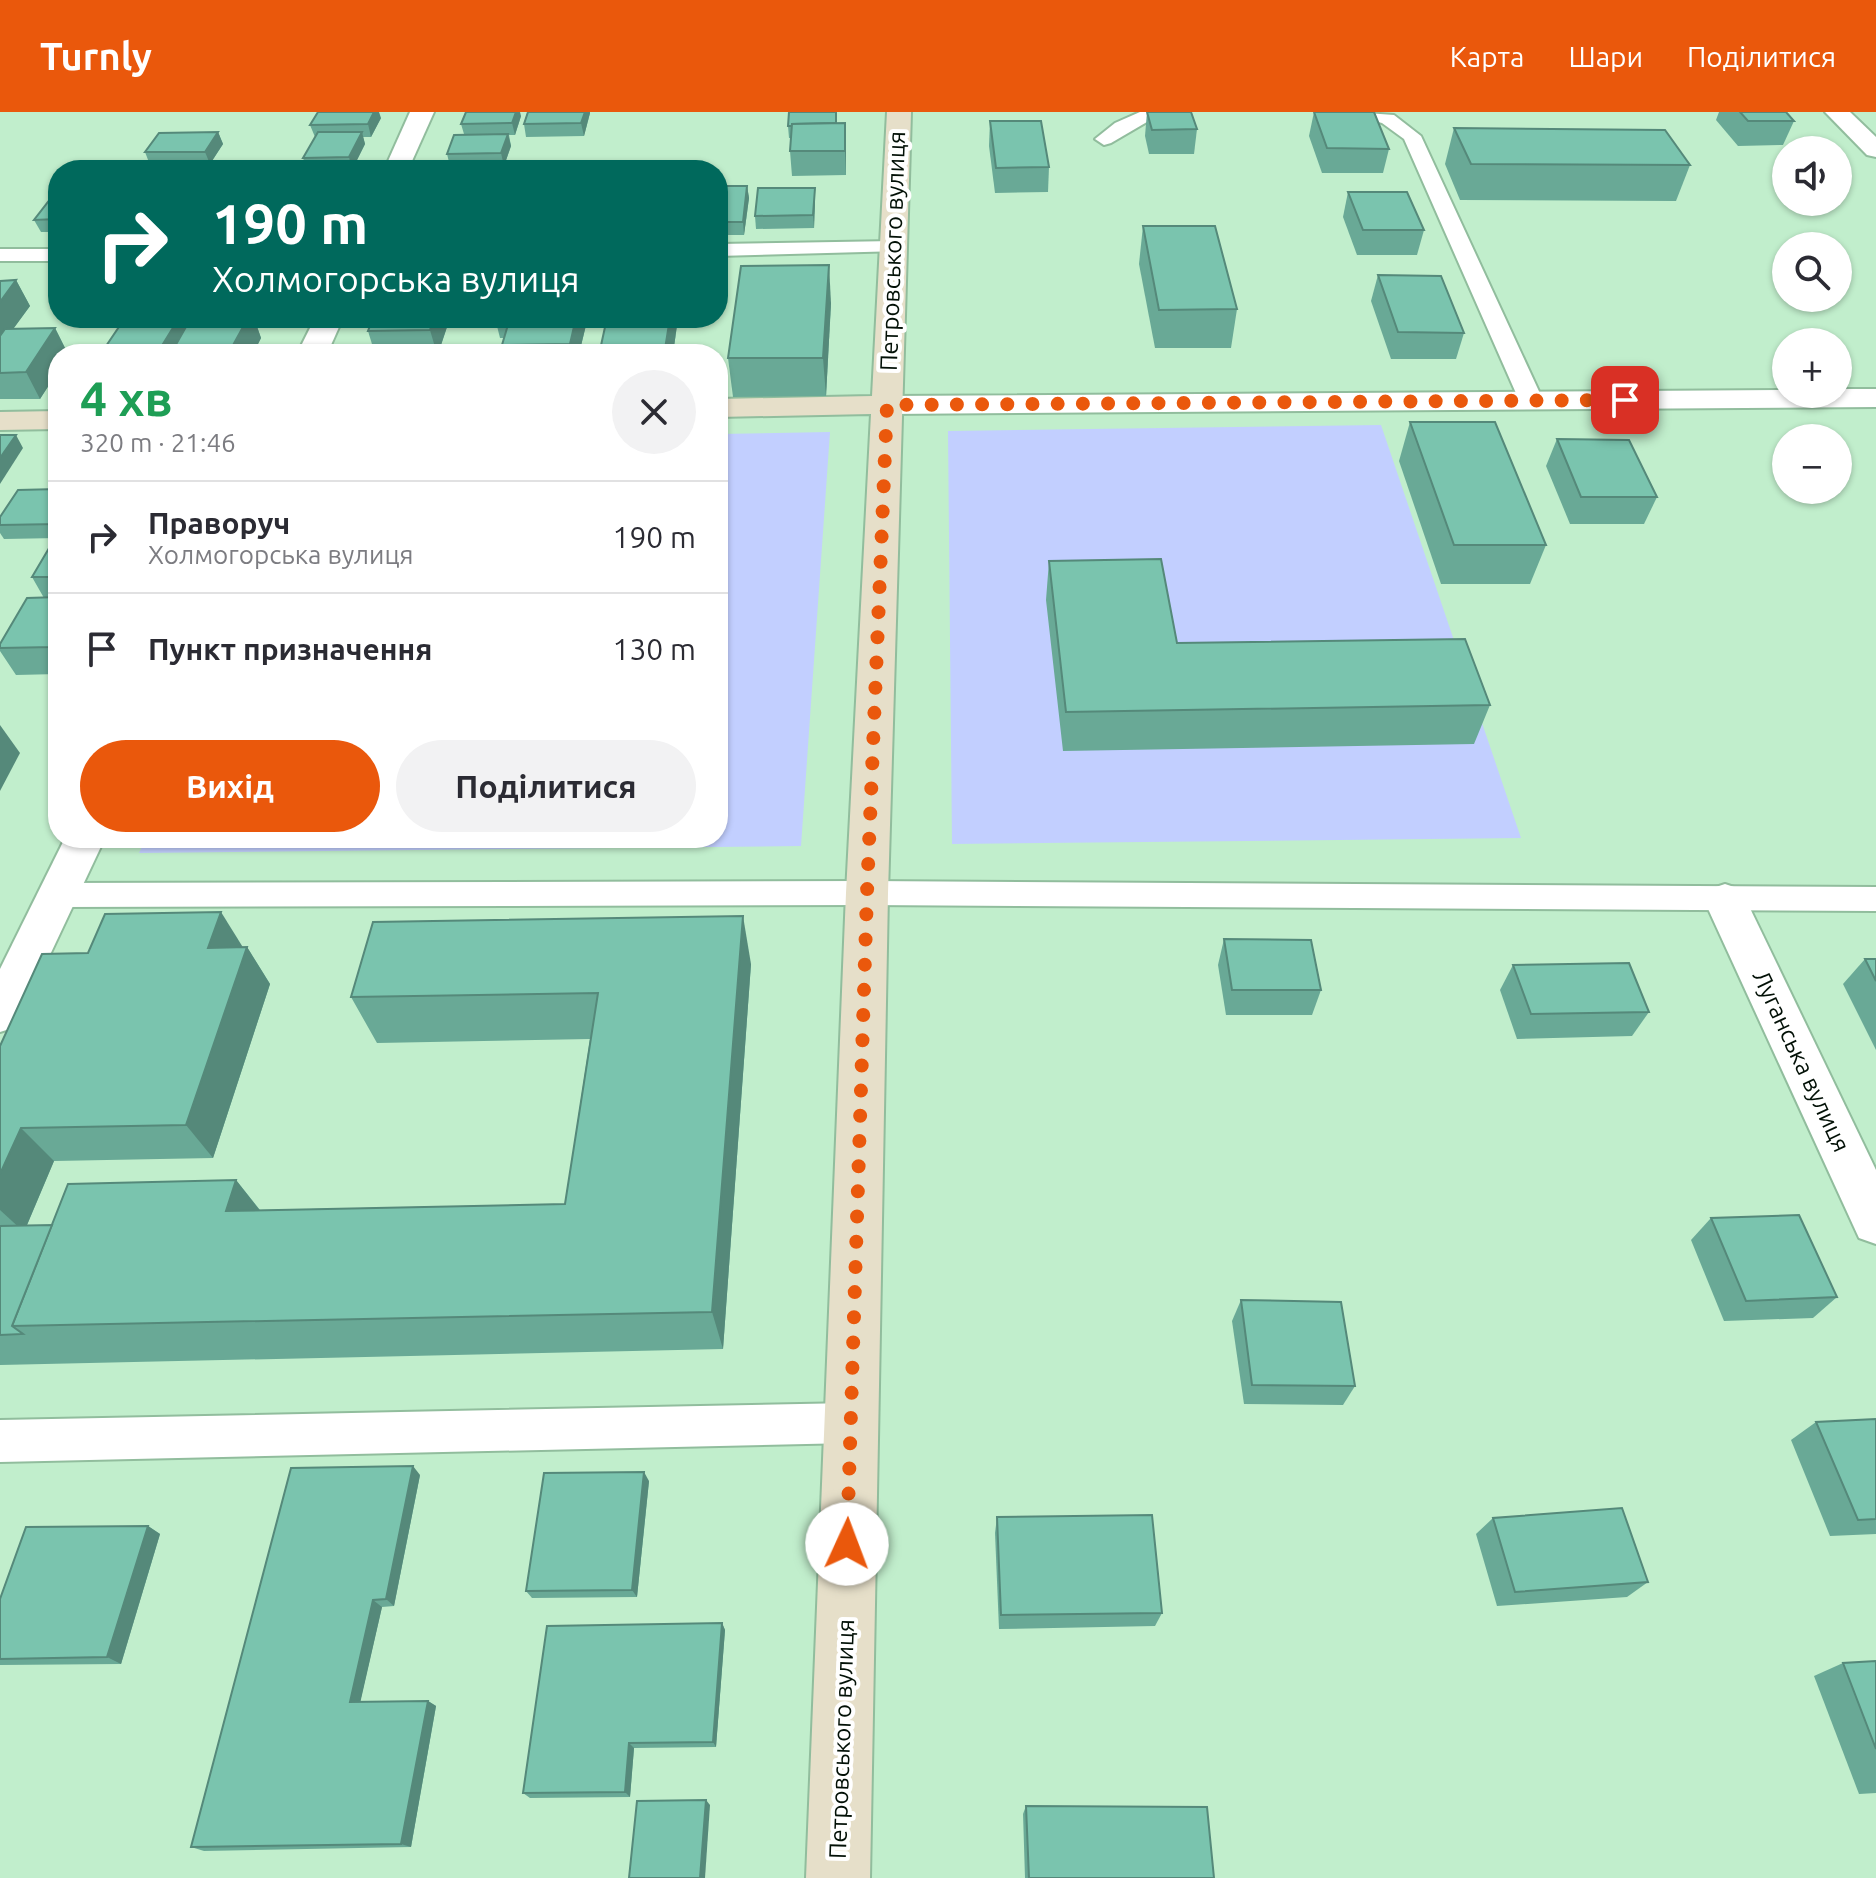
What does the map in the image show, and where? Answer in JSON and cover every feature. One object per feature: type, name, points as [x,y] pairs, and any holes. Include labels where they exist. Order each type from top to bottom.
[{"type":"main road","name":"Петровського вулиця","points":[[838,1878],[867,893],[899,112]]},
{"type":"main road","points":[[728,408],[887,405]]},
{"type":"main road","points":[[0,421],[48,420]]},
{"type":"street","points":[[400,160],[422,112]]},
{"type":"street","points":[[1837,112],[1876,150]]},
{"type":"street","points":[[887,405],[1876,398]]},
{"type":"street","points":[[0,1014],[80,848]]},
{"type":"street","name":"Луганська вулиця","points":[[1725,900],[1876,1222]]},
{"type":"lane","points":[[1104,139],[1121,127],[1155,112]]},
{"type":"lane","points":[[1361,112],[1388,119],[1412,136],[1531,400]]},
{"type":"lane","points":[[728,250],[894,247]]},
{"type":"lane","points":[[0,255],[48,255]]},
{"type":"lane","points":[[58,895],[867,893],[1876,899]]},
{"type":"lane","points":[[0,1441],[851,1423]]},
{"type":"shaded area","points":[[1381,425],[1521,838],[952,844],[948,431]]},
{"type":"shaded area","points":[[830,432],[801,846],[728,847],[728,434]]},
{"type":"shaded area","points":[[141,848],[612,848],[139,853]]},
{"type":"building","points":[[318,112],[374,112],[368,124],[310,125]]},
{"type":"building","points":[[466,112],[516,112],[512,123],[461,124]]},
{"type":"building","points":[[528,112],[585,112],[581,123],[524,124]]},
{"type":"building","points":[[789,112],[836,112],[836,123],[788,126]]},
{"type":"building","points":[[1147,112],[1191,112],[1197,129],[1152,130]]},
{"type":"building","points":[[1314,112],[1374,112],[1389,149],[1327,148]]},
{"type":"building","points":[[1740,112],[1786,112],[1794,121],[1748,121]]},
{"type":"building","points":[[990,121],[1041,121],[1049,167],[996,168]]},
{"type":"building","points":[[845,123],[845,151],[790,151],[792,124]]},
{"type":"building","points":[[1454,128],[1665,130],[1690,165],[1471,164]]},
{"type":"building","points":[[218,132],[205,152],[145,152],[159,133]]},
{"type":"building","points":[[318,132],[362,132],[349,157],[303,158]]},
{"type":"building","points":[[508,134],[501,153],[447,154],[454,135]]},
{"type":"building","points":[[728,186],[747,186],[743,222],[728,222]]},
{"type":"building","points":[[758,188],[815,188],[813,215],[755,216]]},
{"type":"building","points":[[1348,192],[1407,192],[1424,230],[1363,230]]},
{"type":"building","points":[[48,202],[48,219],[34,220]]},
{"type":"building","points":[[1143,226],[1215,226],[1237,309],[1159,310]]},
{"type":"building","points":[[829,265],[823,358],[728,358],[741,266]]},
{"type":"building","points":[[1378,275],[1441,276],[1464,333],[1398,332]]},
{"type":"building","points":[[16,280],[0,302],[0,281]]},
{"type":"building","points":[[55,328],[26,372],[0,373],[0,336],[5,329]]},
{"type":"building","points":[[118,328],[173,328],[163,344],[107,344]]},
{"type":"building","points":[[185,328],[242,328],[234,344],[176,344]]},
{"type":"building","points":[[369,328],[431,328],[430,330],[368,331]]},
{"type":"building","points":[[507,328],[574,328],[570,344],[502,344]]},
{"type":"building","points":[[605,328],[668,328],[666,344],[601,344]]},
{"type":"building","points":[[1410,422],[1495,422],[1546,545],[1454,545]]},
{"type":"building","points":[[0,435],[16,435],[0,458]]},
{"type":"building","points":[[1557,439],[1629,440],[1657,497],[1581,497]]},
{"type":"building","points":[[48,489],[48,524],[0,525],[0,517],[18,490]]},
{"type":"building","points":[[48,550],[48,577],[32,577]]},
{"type":"building","points":[[1161,559],[1177,643],[1465,639],[1490,705],[1066,712],[1049,561]]},
{"type":"building","points":[[48,597],[48,647],[0,648],[0,644],[27,598]]},
{"type":"building","points":[[221,912],[208,948],[247,947],[186,1125],[21,1128],[0,1174],[0,1046],[42,954],[88,953],[105,914]]},
{"type":"building","points":[[743,916],[712,1312],[12,1326],[68,1184],[236,1180],[226,1211],[565,1204],[598,993],[351,997],[373,922]]},
{"type":"building","points":[[1224,939],[1311,940],[1321,990],[1232,990]]},
{"type":"building","points":[[1865,959],[1876,959],[1876,981]]},
{"type":"building","points":[[1629,963],[1649,1012],[1531,1014],[1513,965]]},
{"type":"building","points":[[1799,1215],[1837,1297],[1746,1301],[1711,1218]]},
{"type":"building","points":[[52,1225],[12,1326],[23,1334],[0,1335],[0,1226]]},
{"type":"building","points":[[1241,1300],[1341,1302],[1355,1386],[1252,1385]]},
{"type":"building","points":[[1876,1419],[1876,1519],[1858,1520],[1816,1422]]},
{"type":"building","points":[[413,1466],[386,1599],[373,1600],[350,1702],[428,1701],[401,1844],[191,1847],[291,1468]]},
{"type":"building","points":[[644,1472],[632,1590],[526,1591],[544,1473]]},
{"type":"building","points":[[1622,1508],[1648,1582],[1515,1592],[1493,1518]]},
{"type":"building","points":[[1152,1515],[1162,1613],[1001,1615],[997,1517]]},
{"type":"building","points":[[148,1526],[107,1657],[0,1659],[0,1599],[26,1527]]},
{"type":"building","points":[[722,1623],[713,1742],[629,1743],[625,1792],[523,1793],[547,1626]]},
{"type":"building","points":[[1876,1661],[1876,1749],[1843,1663]]},
{"type":"building","points":[[706,1800],[700,1878],[629,1878],[637,1801]]},
{"type":"building","points":[[1026,1806],[1207,1807],[1214,1878],[1029,1878]]},
{"type":"route","points":[[847,1544],[867,893],[887,405],[1625,400]]}]
